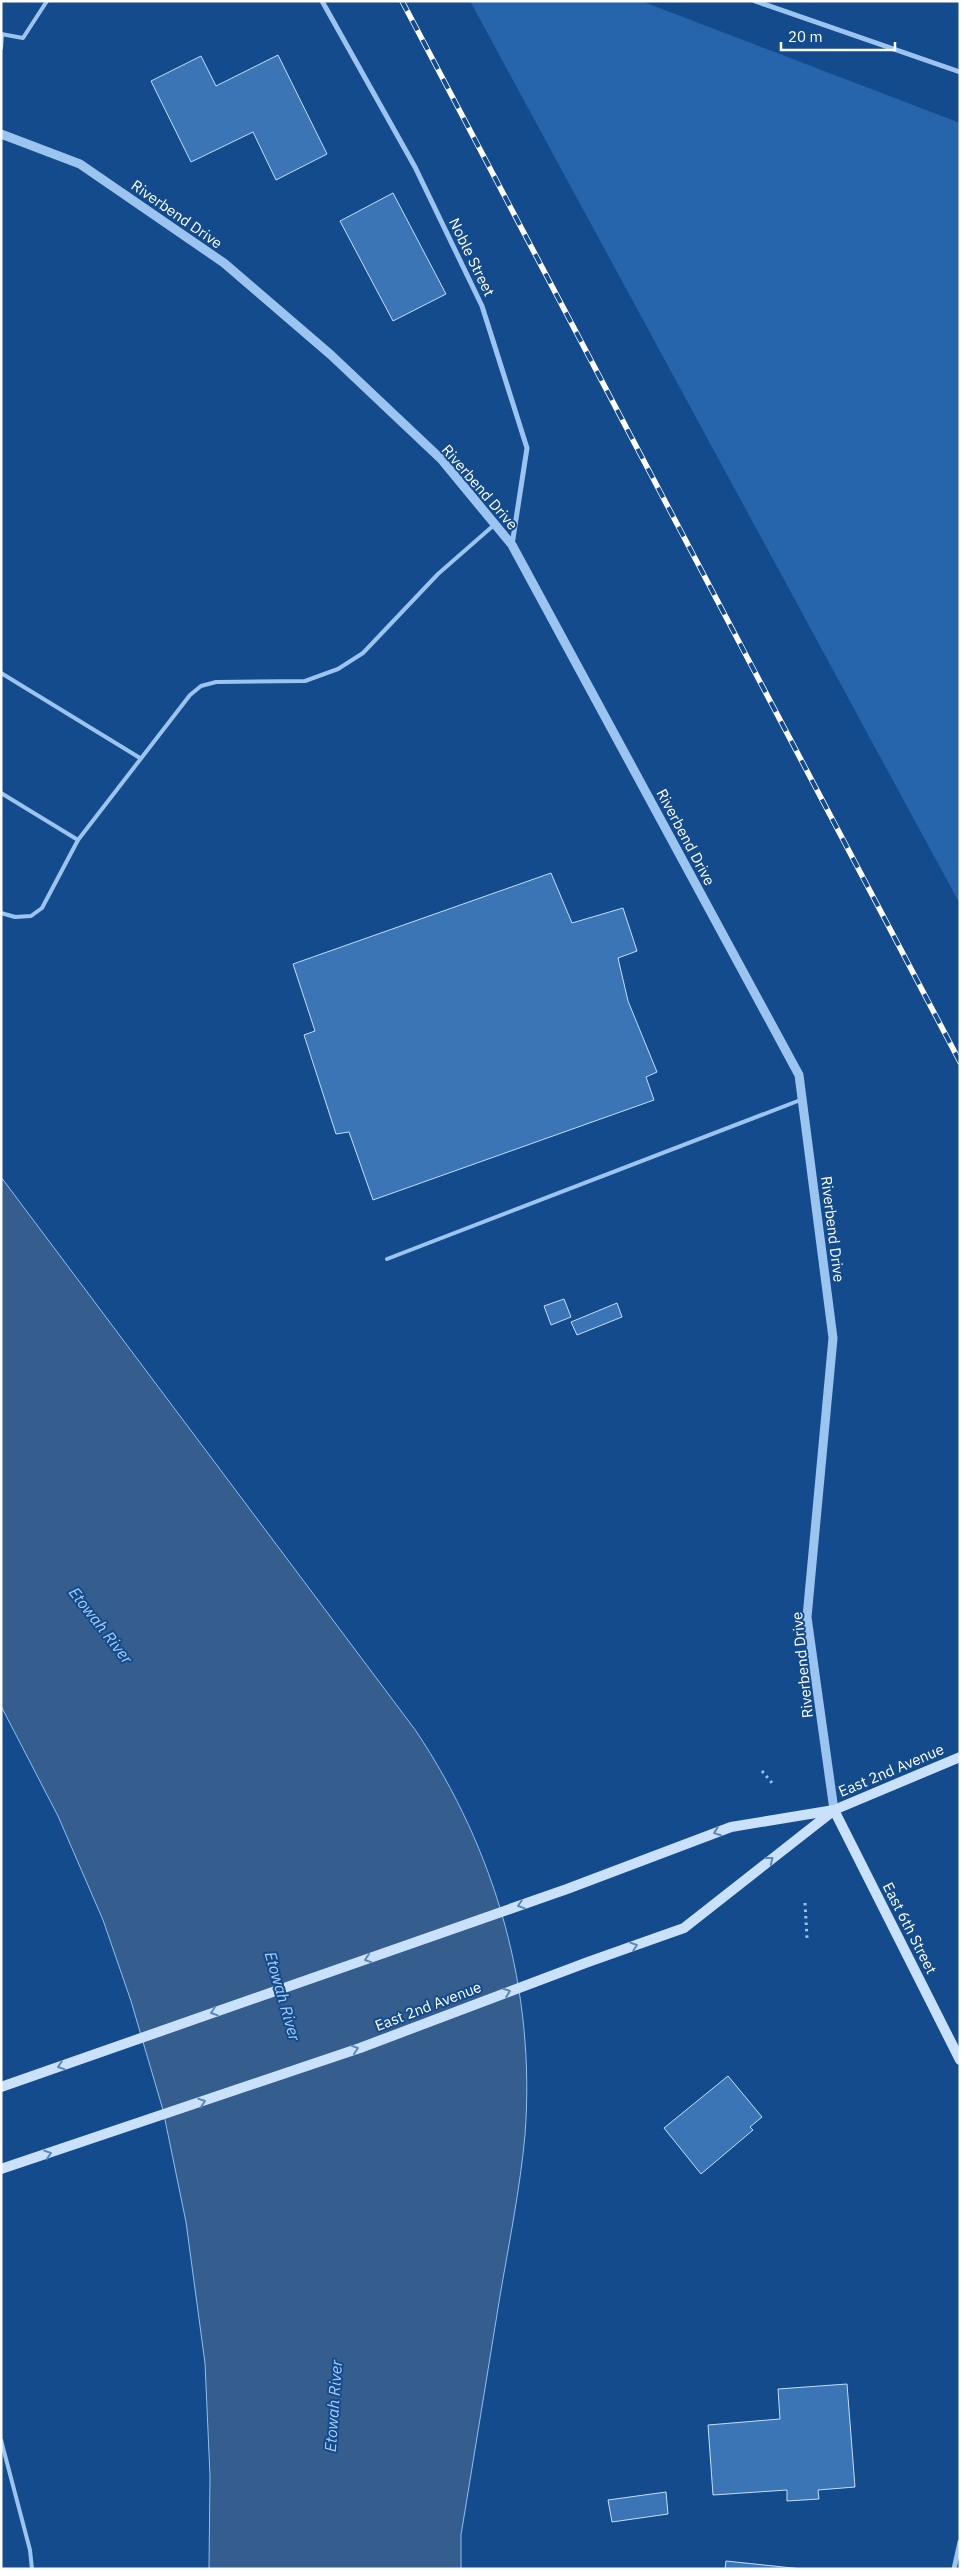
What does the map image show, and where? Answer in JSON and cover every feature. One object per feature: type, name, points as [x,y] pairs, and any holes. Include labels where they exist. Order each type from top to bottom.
[{"type":"main road","name":"East 2nd Avenue","points":[[1,2087],[567,1889],[731,1827],[834,1810],[960,1757]]},
{"type":"main road","name":"East 2nd Avenue","points":[[1,2169],[360,2048],[684,1928],[834,1810]]},
{"type":"main road","name":"East 6th Street","points":[[834,1810],[960,2060]]},
{"type":"street","name":"Noble Street","points":[[322,1],[415,167],[482,306],[527,448],[512,545]]},
{"type":"street","points":[[755,1],[960,72]]},
{"type":"street","name":"Riverbend Drive","points":[[1,134],[80,164],[224,263],[331,356],[441,459],[512,545],[799,1075],[833,1338],[807,1617],[834,1810]]},
{"type":"street","points":[[954,2569],[960,2542]]},
{"type":"lane","points":[[1,48],[2,34],[23,38],[47,1]]},
{"type":"lane","points":[[1,913],[15,917],[31,916],[42,908],[78,840],[190,695],[202,686],[216,682],[306,681],[338,670],[363,653],[438,574],[496,524]]},
{"type":"lane","points":[[1,673],[140,758]]},
{"type":"lane","points":[[1,793],[78,840]]},
{"type":"lane","points":[[387,1259],[802,1098]]},
{"type":"lane","points":[[1,2440],[30,2550],[32,2569]]},
{"type":"path","points":[[762,1771],[772,1783]]},
{"type":"path","points":[[804,1903],[807,1938]]},
{"type":"shaded area","points":[[470,1],[641,1],[960,123],[960,904]]},
{"type":"water","name":"Etowah River","points":[[1,1177],[416,1731],[444,1777],[468,1824],[489,1874],[505,1924],[524,2028],[527,2081],[525,2135],[517,2196],[461,2535],[461,2569],[209,2569],[210,2476],[205,2363],[186,2222],[163,2110],[131,2001],[103,1920],[58,1816],[1,1706]]},
{"type":"building","points":[[278,55],[327,154],[276,180],[253,132],[191,162],[151,81],[201,56],[216,86]]},
{"type":"building","points":[[393,193],[446,294],[393,321],[340,221]]},
{"type":"building","points":[[551,873],[572,923],[623,908],[637,951],[618,958],[628,1001],[657,1072],[646,1077],[654,1100],[373,1200],[349,1132],[336,1134],[304,1035],[315,1031],[293,964]]},
{"type":"building","points":[[564,1299],[571,1317],[551,1325],[544,1306]]},
{"type":"building","points":[[617,1303],[622,1317],[577,1335],[571,1322]]},
{"type":"building","points":[[728,2076],[762,2117],[750,2127],[753,2130],[701,2174],[664,2128]]},
{"type":"building","points":[[847,2384],[855,2487],[818,2490],[819,2499],[787,2501],[787,2490],[713,2495],[708,2425],[780,2419],[778,2389]]},
{"type":"building","points":[[666,2492],[668,2514],[612,2522],[608,2500]]},
{"type":"building","points":[[726,2561],[802,2569],[725,2569]]},
{"type":"railway","points":[[402,1],[960,1062]]}]
